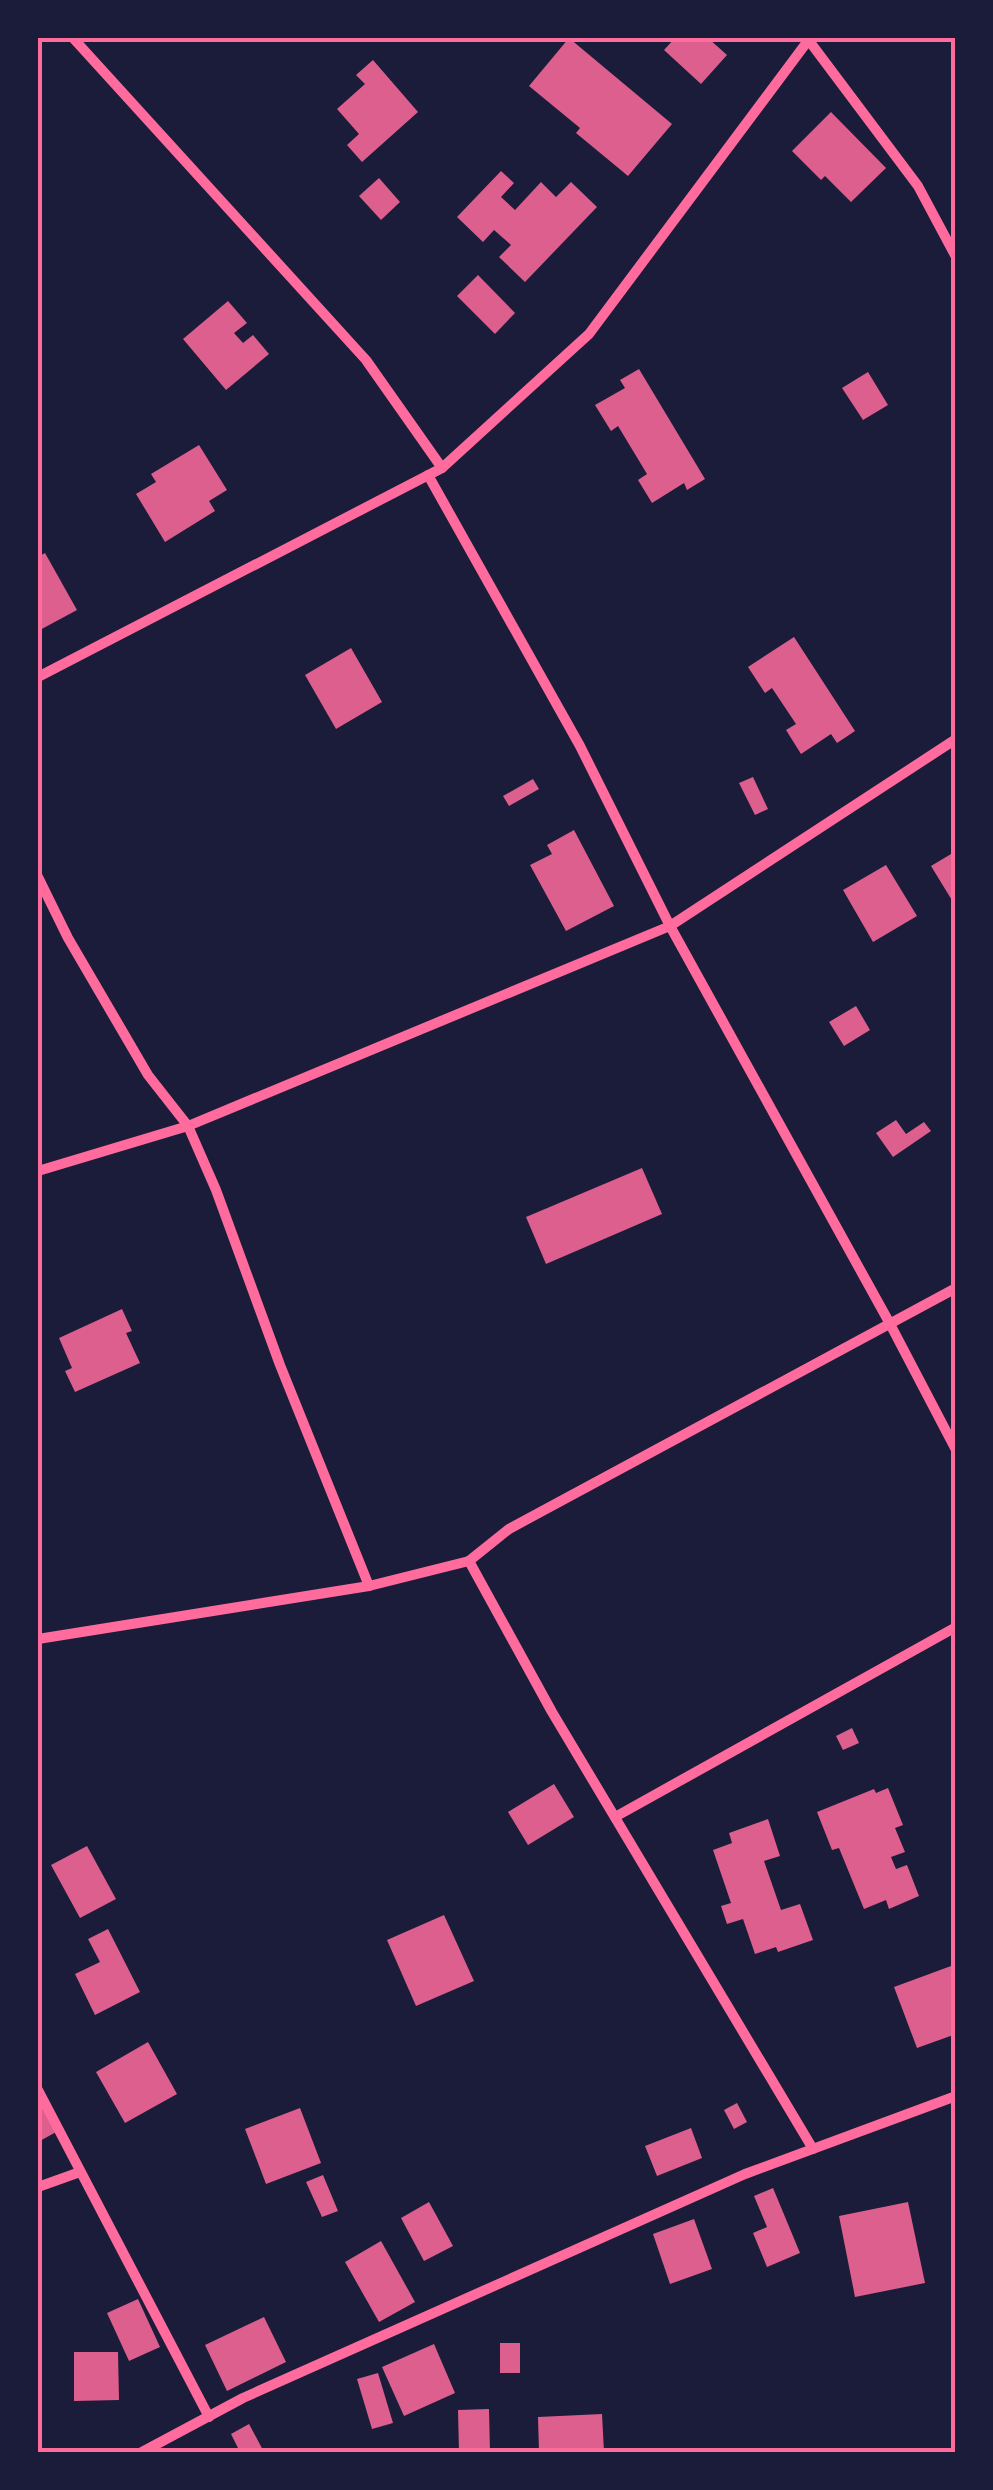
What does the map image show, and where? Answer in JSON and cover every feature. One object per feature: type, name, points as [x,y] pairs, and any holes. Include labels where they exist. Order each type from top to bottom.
[{"type":"street","points":[[72,38],[366,360],[442,468]]},
{"type":"street","points":[[38,677],[442,468],[590,334],[808,38],[918,186],[956,257]]},
{"type":"street","points":[[428,475],[580,746],[670,926],[956,1450]]},
{"type":"street","points":[[38,1172],[188,1126],[670,926],[956,739]]},
{"type":"street","points":[[38,878],[68,938],[148,1075],[188,1126],[370,1586]]},
{"type":"street","points":[[38,1639],[370,1586],[469,1561],[509,1530],[956,1288]]},
{"type":"street","points":[[469,1561],[552,1712],[813,2148]]},
{"type":"street","points":[[615,1817],[956,1628]]},
{"type":"street","points":[[38,2090],[209,2417]]},
{"type":"street","points":[[142,2452],[243,2398],[745,2174],[956,2096]]},
{"type":"street","points":[[38,2187],[80,2172]]},
{"type":"building","points":[[569,38],[672,124],[628,176],[576,133],[580,128],[529,86]]},
{"type":"building","points":[[675,38],[708,38],[727,55],[701,84],[664,50]]},
{"type":"building","points":[[373,60],[418,112],[362,162],[347,145],[359,134],[337,109],[365,84],[356,75]]},
{"type":"building","points":[[831,112],[886,168],[851,202],[792,151]]},
{"type":"building","points":[[501,171],[514,183],[501,197],[515,210],[541,182],[556,197],[571,182],[597,207],[525,282],[499,257],[511,245],[494,230],[483,242],[457,217]]},
{"type":"building","points":[[379,178],[400,202],[381,220],[359,196]]},
{"type":"building","points":[[478,275],[515,313],[495,334],[457,296]]},
{"type":"building","points":[[228,301],[247,323],[234,333],[243,343],[253,335],[269,354],[226,390],[183,339]]},
{"type":"building","points":[[639,369],[705,479],[687,490],[684,483],[652,503],[638,480],[647,474],[618,426],[611,431],[595,405],[625,388],[620,380]]},
{"type":"building","points":[[868,372],[888,405],[863,420],[842,388]]},
{"type":"building","points":[[199,445],[227,490],[209,501],[215,511],[165,542],[136,494],[156,482],[151,474]]},
{"type":"building","points":[[45,553],[77,610],[38,631],[38,557]]},
{"type":"building","points":[[794,637],[855,731],[837,743],[831,734],[801,754],[786,730],[796,724],[772,688],[765,693],[748,667]]},
{"type":"building","points":[[351,648],[382,702],[336,729],[305,675]]},
{"type":"building","points":[[753,777],[768,809],[755,815],[739,783]]},
{"type":"building","points":[[533,779],[539,789],[509,806],[503,796]]},
{"type":"building","points":[[574,830],[614,906],[566,931],[530,865],[552,854],[547,845]]},
{"type":"building","points":[[956,851],[956,900],[953,902],[931,866]]},
{"type":"building","points":[[886,865],[917,916],[873,942],[843,890]]},
{"type":"building","points":[[856,1006],[870,1030],[844,1046],[829,1022]]},
{"type":"building","points":[[896,1120],[906,1134],[924,1122],[931,1131],[893,1157],[876,1133]]},
{"type":"building","points":[[642,1168],[662,1214],[546,1264],[526,1217]]},
{"type":"building","points":[[122,1309],[132,1331],[126,1333],[140,1363],[75,1392],[65,1371],[72,1368],[59,1338]]},
{"type":"building","points":[[852,1728],[859,1743],[843,1750],[836,1736]]},
{"type":"building","points":[[554,1784],[574,1817],[528,1845],[508,1812]]},
{"type":"building","points":[[888,1788],[903,1825],[895,1828],[905,1852],[891,1857],[896,1869],[907,1865],[919,1896],[889,1909],[886,1900],[864,1909],[839,1848],[832,1850],[817,1812],[874,1789],[876,1793]]},
{"type":"building","points":[[768,1819],[780,1856],[764,1861],[781,1910],[800,1904],[813,1940],[778,1952],[776,1947],[755,1954],[743,1919],[727,1924],[721,1906],[731,1903],[713,1850],[732,1843],[729,1833]]},
{"type":"building","points":[[87,1846],[116,1899],[80,1918],[51,1865]]},
{"type":"building","points":[[444,1915],[474,1981],[416,2006],[387,1940]]},
{"type":"building","points":[[108,1929],[140,1992],[95,2015],[75,1974],[100,1962],[88,1939]]},
{"type":"building","points":[[951,1966],[956,1978],[956,2034],[917,2048],[894,1987]]},
{"type":"building","points":[[148,2042],[177,2094],[125,2123],[96,2072]]},
{"type":"building","points":[[38,2092],[58,2131],[38,2142]]},
{"type":"building","points":[[737,2103],[747,2122],[734,2129],[724,2110]]},
{"type":"building","points":[[300,2108],[321,2163],[266,2184],[245,2129]]},
{"type":"building","points":[[691,2128],[702,2158],[657,2176],[645,2146]]},
{"type":"building","points":[[323,2175],[338,2211],[322,2217],[306,2182]]},
{"type":"building","points":[[773,2188],[800,2253],[767,2267],[753,2233],[767,2227],[754,2196]]},
{"type":"building","points":[[429,2202],[453,2246],[424,2261],[401,2218]]},
{"type":"building","points":[[908,2202],[925,2283],[855,2297],[839,2216]]},
{"type":"building","points":[[694,2219],[712,2269],[670,2284],[653,2234]]},
{"type":"building","points":[[381,2241],[415,2302],[379,2322],[345,2262]]},
{"type":"building","points":[[138,2299],[160,2347],[129,2361],[107,2313]]},
{"type":"building","points":[[264,2317],[286,2362],[227,2391],[205,2345]]},
{"type":"building","points":[[500,2343],[520,2343],[520,2373],[500,2373]]},
{"type":"building","points":[[434,2344],[455,2393],[404,2416],[382,2367]]},
{"type":"building","points":[[74,2352],[118,2352],[119,2400],[74,2401]]},
{"type":"building","points":[[378,2373],[393,2423],[372,2429],[357,2379]]},
{"type":"building","points":[[489,2409],[490,2452],[459,2452],[458,2410]]},
{"type":"building","points":[[602,2414],[604,2452],[539,2452],[538,2417]]},
{"type":"building","points":[[249,2424],[264,2452],[240,2452],[231,2434]]}]
